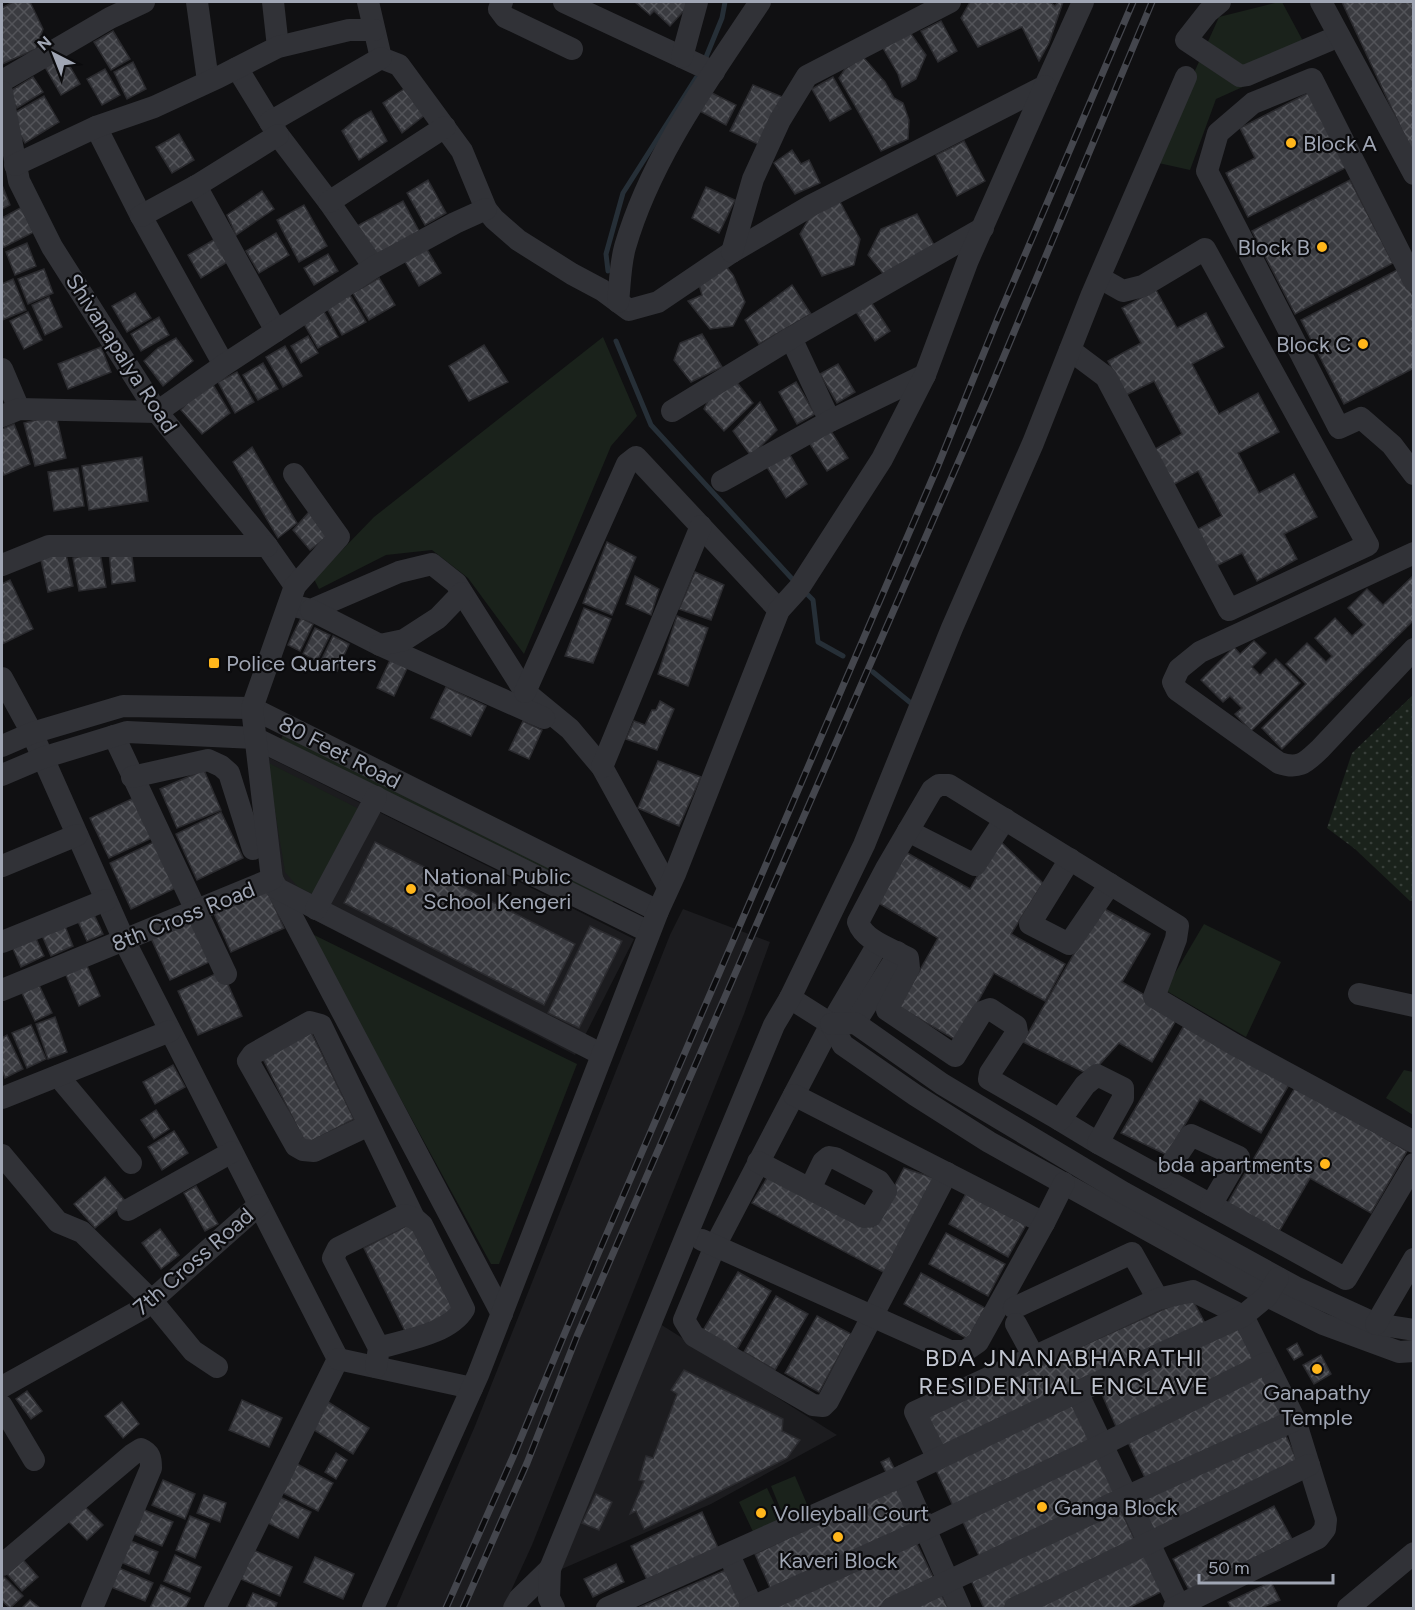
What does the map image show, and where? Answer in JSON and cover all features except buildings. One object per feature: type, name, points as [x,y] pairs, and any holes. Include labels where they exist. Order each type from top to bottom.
[{"type":"street","points":[[2,81],[106,10],[144,2]]},
{"type":"street","points":[[197,2],[208,81]]},
{"type":"street","points":[[273,2],[278,47]]},
{"type":"street","points":[[368,2],[381,58]]},
{"type":"street","points":[[502,2],[499,9],[505,17],[572,49]]},
{"type":"street","points":[[564,2],[698,62]]},
{"type":"street","points":[[589,2],[698,62]]},
{"type":"street","points":[[618,302],[624,250],[637,209],[660,159],[698,62],[697,2]]},
{"type":"street","points":[[698,62],[760,2]]},
{"type":"street","points":[[732,252],[753,179],[780,120],[807,76],[950,2]]},
{"type":"street","points":[[374,1608],[472,1388],[649,932],[779,610],[802,584],[882,459],[925,375],[968,260],[1083,2]]},
{"type":"street","points":[[1220,2],[1208,12],[1186,39],[1240,76],[1339,36]]},
{"type":"street","points":[[1321,2],[1413,174]]},
{"type":"street","points":[[15,165],[96,127],[153,107],[278,47],[349,30],[374,30]]},
{"type":"street","points":[[381,58],[399,65],[462,151],[486,209],[494,219],[518,240],[602,290],[629,310],[658,302],[732,252],[812,205],[1046,86]]},
{"type":"street","points":[[141,216],[196,186],[274,129],[381,58]]},
{"type":"street","points":[[237,68],[274,129],[374,267]]},
{"type":"street","points":[[554,1608],[549,1598],[550,1569],[687,1234],[774,1025],[790,998],[864,844],[943,649],[1033,443],[1100,278],[1186,77]]},
{"type":"street","points":[[1413,281],[1312,79],[1253,103],[1218,133],[1207,171],[1339,428],[1361,418],[1392,445],[1413,474]]},
{"type":"street","name":"Shivanapalya Road","points":[[2,92],[19,182],[52,247],[157,412],[267,546],[299,600]]},
{"type":"street","points":[[96,127],[141,216],[224,365]]},
{"type":"street","points":[[329,202],[445,127]]},
{"type":"street","points":[[196,186],[276,331]]},
{"type":"street","points":[[2,369],[10,413],[157,412],[224,365],[374,267],[455,223],[486,209]]},
{"type":"street","points":[[672,411],[791,338],[982,228]]},
{"type":"street","points":[[1071,350],[1106,377],[1228,610],[1368,545],[1204,249],[1143,286],[1123,291],[1100,278]]},
{"type":"street","points":[[791,338],[830,422]]},
{"type":"street","points":[[722,481],[830,422],[925,375]]},
{"type":"street","points":[[525,692],[627,464],[636,457],[779,610]]},
{"type":"street","points":[[252,708],[299,600],[339,537],[294,474]]},
{"type":"street","points":[[602,767],[701,526]]},
{"type":"street","points":[[2,565],[49,546],[267,546]]},
{"type":"street","points":[[1413,553],[1200,652],[1179,669],[1173,682],[1177,690],[1280,763],[1292,767],[1304,763],[1320,749],[1413,649]]},
{"type":"street","points":[[299,600],[432,564],[456,583],[525,692],[570,729],[602,767],[668,887]]},
{"type":"street","points":[[380,645],[404,640],[438,618],[462,593]]},
{"type":"street","points":[[299,600],[380,645],[570,729]]},
{"type":"street","points":[[2,678],[32,734],[124,940],[338,1359]]},
{"type":"street","name":"80 Feet Road","points":[[2,746],[32,734],[123,706],[252,708],[658,911]]},
{"type":"street","name":"8th Cross Road","points":[[2,990],[197,910],[274,884],[252,708]]},
{"type":"street","name":"80 Feet Road","points":[[2,775],[42,758],[127,732],[255,738],[649,932]]},
{"type":"street","points":[[114,736],[226,974]]},
{"type":"street","points":[[132,777],[208,760],[221,766],[230,773],[253,849]]},
{"type":"street","points":[[1346,1279],[1098,1143],[989,1079],[887,1011],[909,968],[908,958],[888,948],[860,927],[858,922],[932,790],[939,785],[949,785],[1178,926],[1176,939],[1154,997],[1235,1045],[1413,1142]]},
{"type":"street","points":[[316,909],[376,797]]},
{"type":"street","points":[[908,831],[975,865],[1005,819]]},
{"type":"street","points":[[2,866],[77,835]]},
{"type":"street","points":[[1070,859],[1030,924],[1069,945],[1110,884]]},
{"type":"street","points":[[274,884],[316,909],[601,1054]]},
{"type":"street","points":[[274,884],[502,1314]]},
{"type":"street","points":[[2,942],[106,900]]},
{"type":"street","points":[[855,1023],[894,962],[888,948]]},
{"type":"street","points":[[888,948],[831,1024],[758,1162],[715,1246],[684,1320],[689,1330],[708,1344],[813,1405],[823,1406],[828,1401],[947,1173]]},
{"type":"street","points":[[1359,994],[1413,1006]]},
{"type":"street","points":[[790,998],[831,1024],[843,1045],[915,1095],[989,1142],[1064,1183],[1273,1287],[1333,1305],[1399,1352],[1413,1351]]},
{"type":"street","points":[[955,1056],[982,1012],[990,1009],[1016,1026],[1017,1032],[990,1073],[989,1079]]},
{"type":"street","points":[[369,1125],[314,1151],[303,1150],[296,1146],[248,1061],[252,1054],[310,1022],[321,1025],[414,1218],[422,1225],[464,1309],[459,1318],[447,1327],[377,1358]]},
{"type":"street","points":[[831,1024],[855,1023],[942,1084],[1124,1193],[1273,1287],[1323,1324],[1377,1335],[1413,1330]]},
{"type":"street","points":[[2,1098],[170,1031]]},
{"type":"street","points":[[1060,1120],[1085,1085],[1097,1075],[1123,1088],[1123,1098],[1098,1143]]},
{"type":"street","points":[[58,1076],[131,1163]]},
{"type":"street","points":[[794,1095],[1044,1223]]},
{"type":"street","points":[[1162,1178],[1191,1135],[1239,1157],[1211,1205]]},
{"type":"street","points":[[128,1210],[232,1152]]},
{"type":"street","points":[[2,1155],[58,1222],[82,1232],[152,1301],[193,1351],[217,1367]]},
{"type":"street","points":[[758,1162],[810,1189]]},
{"type":"street","points":[[1333,1305],[1413,1164]]},
{"type":"street","points":[[687,1234],[950,1351],[965,1351],[978,1342],[1064,1183]]},
{"type":"street","name":"7th Cross Road","points":[[2,1390],[142,1309],[259,1205]]},
{"type":"street","points":[[377,1358],[333,1258],[338,1248],[404,1215],[414,1218]]},
{"type":"street","points":[[1034,1357],[1015,1316],[1132,1253],[1158,1299]]},
{"type":"street","points":[[1377,1335],[1413,1259]]},
{"type":"street","points":[[607,1608],[902,1476],[1243,1316],[1273,1287]]},
{"type":"street","points":[[938,1459],[915,1412],[1158,1299],[1193,1291],[1243,1316],[1295,1420],[1326,1520],[1325,1529],[1318,1538],[1178,1608],[1077,1392]]},
{"type":"street","points":[[1377,1335],[1413,1369]]},
{"type":"street","points":[[338,1359],[377,1358],[472,1388]]},
{"type":"street","points":[[215,1608],[338,1359]]},
{"type":"street","points":[[729,1555],[752,1608],[1102,1445],[1266,1363]]},
{"type":"street","points":[[2,1390],[34,1460]]},
{"type":"street","points":[[892,1608],[1295,1420]]},
{"type":"street","points":[[2,1565],[133,1454],[141,1449],[147,1451],[151,1458],[151,1468],[92,1608]]},
{"type":"street","points":[[1015,1608],[1309,1465]]},
{"type":"street","points":[[902,1476],[960,1608]]},
{"type":"street","points":[[1348,1608],[1413,1553]]},
{"type":"street","points":[[514,1608],[519,1599],[550,1569]]},
{"type":"shaded area","points":[[1282,2],[1311,56],[1216,99],[1190,170],[1154,162],[1219,17]]},
{"type":"shaded area","points":[[603,337],[637,416],[611,446],[524,654],[468,578],[432,550],[386,555],[319,589],[314,579],[374,517]]},
{"type":"shaded area","points":[[1413,695],[1414,901],[1410,901],[1355,849],[1327,828],[1352,753]]},
{"type":"shaded area","points":[[285,731],[615,897],[611,905],[281,739]]},
{"type":"shaded area","name":"National Public School Kengeri","points":[[262,754],[634,939],[575,1055],[299,912],[277,866]]},
{"type":"shaded area","points":[[267,762],[359,809],[319,897],[298,887],[285,872]]},
{"type":"shaded area","points":[[683,909],[770,942],[744,1014],[532,1545],[503,1608],[396,1608],[475,1426],[670,935]]},
{"type":"shaded area","points":[[1204,924],[1281,962],[1246,1037],[1165,990]]},
{"type":"shaded area","points":[[310,933],[577,1064],[499,1264],[491,1264]]},
{"type":"shaded area","points":[[1404,1070],[1413,1072],[1413,1115],[1386,1098]]},
{"type":"shaded area","points":[[660,1324],[837,1435],[711,1504],[539,1579]]},
{"type":"shaded area","points":[[795,1476],[809,1509],[785,1520],[771,1486]]},
{"type":"shaded area","name":"Volleyball Court","points":[[767,1488],[784,1524],[756,1538],[739,1502]]},
{"type":"waterway","points":[[704,62],[722,18],[725,2]]},
{"type":"waterway","points":[[608,271],[606,254],[623,193],[696,78]]},
{"type":"waterway","points":[[616,341],[651,425],[795,582]]},
{"type":"waterway","points":[[804,591],[813,600],[818,642],[843,656]]},
{"type":"waterway","points":[[873,672],[912,704]]},
{"type":"railway","points":[[446,1608],[513,1457],[595,1261],[937,468],[998,318],[1133,2]]},
{"type":"railway","points":[[463,1608],[527,1463],[577,1336],[989,392],[1152,2]]},
{"type":"place","name":"Block A","points":[[1291,143]]},
{"type":"place","name":"Block B","points":[[1322,247]]},
{"type":"place","name":"Block C","points":[[1363,344]]},
{"type":"place","name":"Police Quarters","points":[[214,663]]},
{"type":"place","name":"National Public School Kengeri","points":[[411,889]]},
{"type":"place","name":"bda apartments","points":[[1325,1164]]},
{"type":"place","name":"Ganapathy Temple","points":[[1317,1369]]},
{"type":"place","name":"Ganga Block","points":[[1042,1507]]},
{"type":"place","name":"Volleyball Court","points":[[761,1513]]},
{"type":"place","name":"Kaveri Block","points":[[838,1537]]},
{"type":"district","name":"BDA JNANABHARATHI RESIDENTIAL ENCLAVE","points":[[1064,1372]]}]
